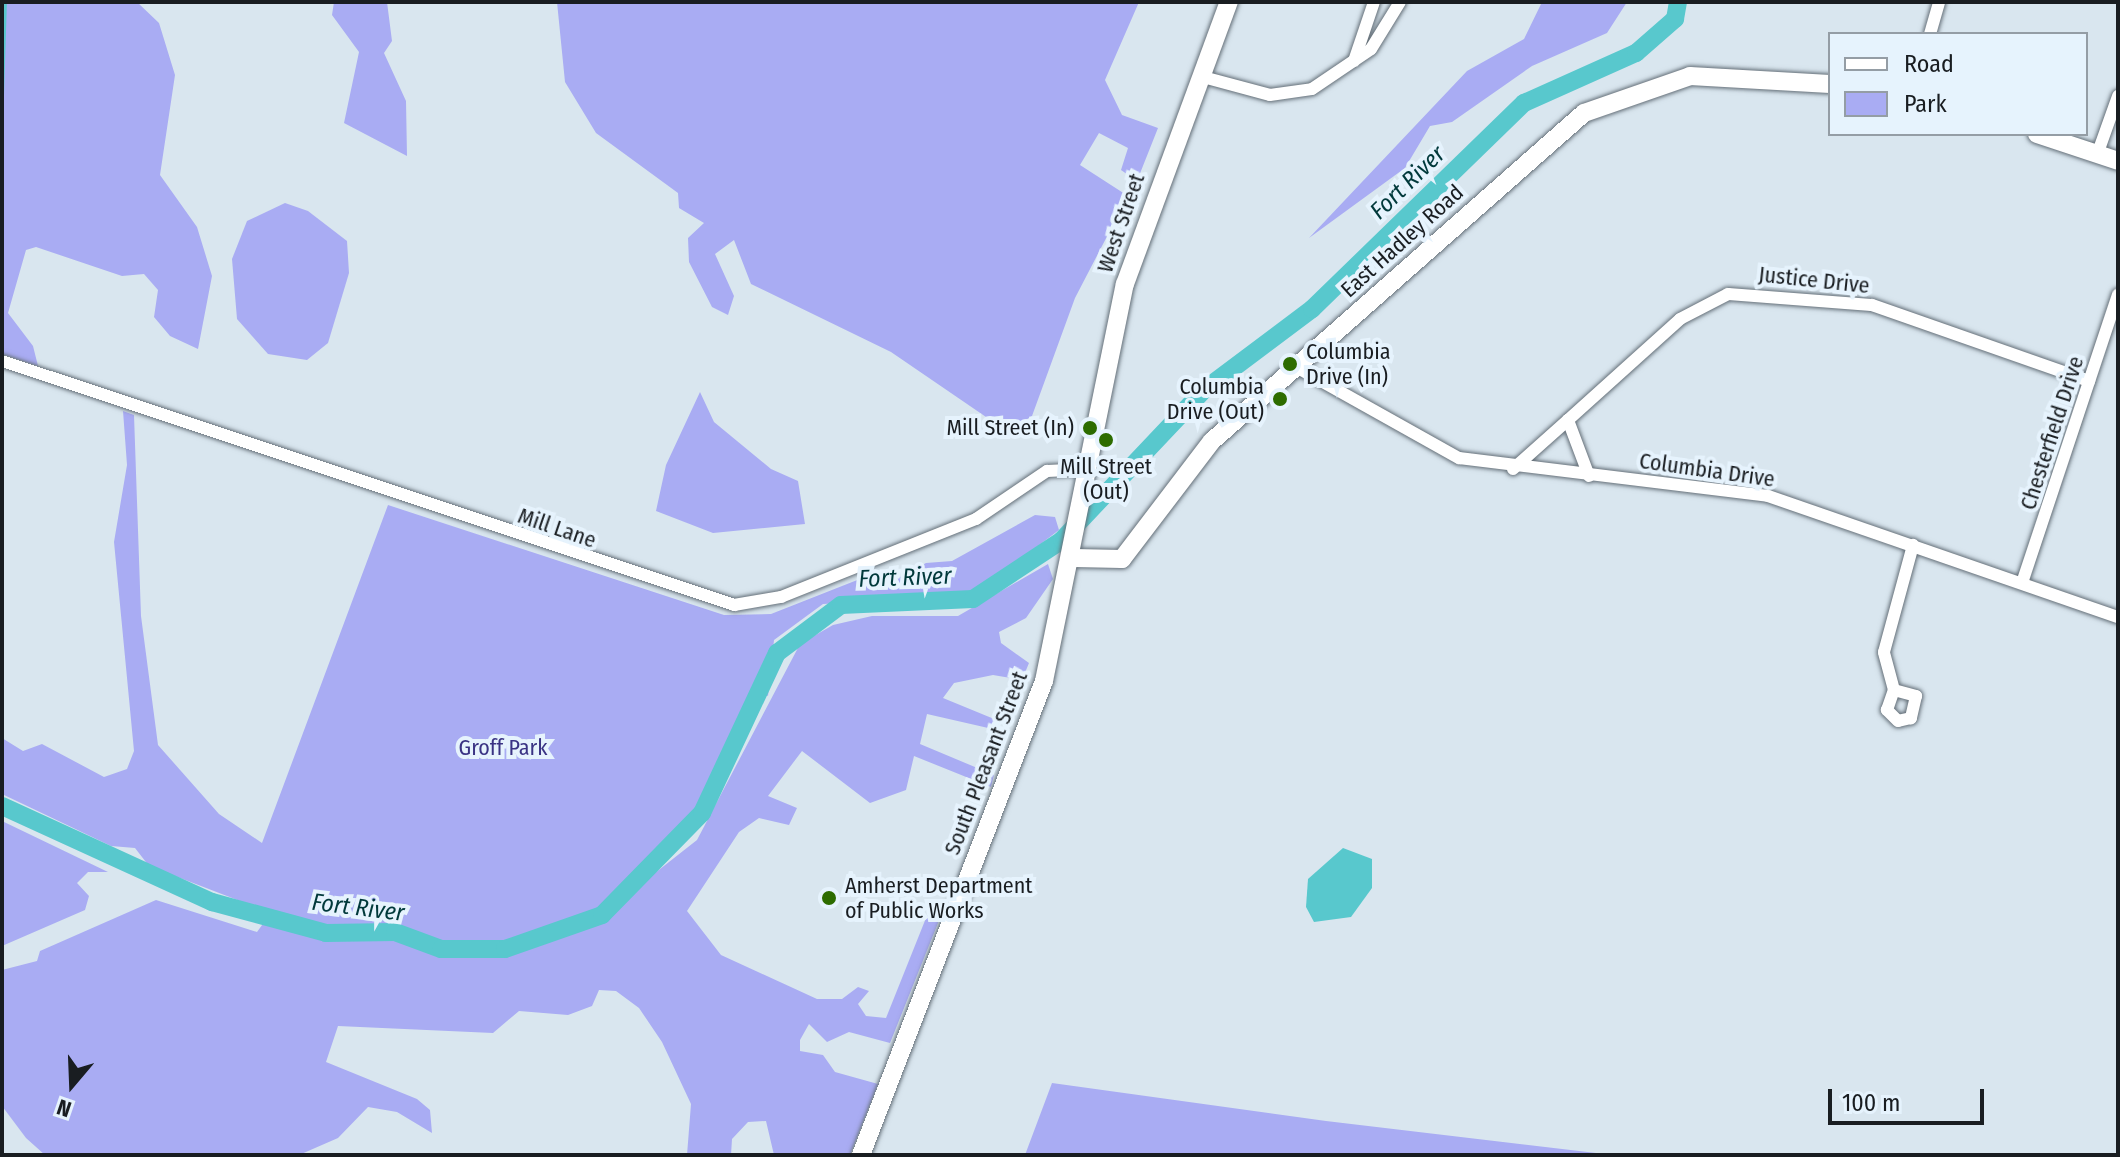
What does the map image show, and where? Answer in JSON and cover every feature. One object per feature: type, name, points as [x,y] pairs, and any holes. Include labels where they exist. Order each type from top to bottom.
[{"type":"main road","name":"West Street","points":[[1089,469],[1134,252],[1229,2]]},
{"type":"main road","name":"East Hadley Road","points":[[1075,551],[1122,559],[1201,452],[1547,140],[1596,106],[1690,76],[1828,84]]},
{"type":"main road","points":[[2043,136],[2118,161]]},
{"type":"main road","name":"South Pleasant Street","points":[[861,1155],[1036,704],[1075,551],[1089,469]]},
{"type":"street","points":[[1350,67],[1374,2]]},
{"type":"street","points":[[1203,77],[1283,95],[1317,87],[1350,67],[1379,39],[1400,2]]},
{"type":"street","points":[[1931,32],[1939,2]]},
{"type":"street","points":[[2097,155],[2118,96]]},
{"type":"street","name":"Justice Drive","points":[[1513,469],[1688,313],[1740,293],[1880,307],[2089,381]]},
{"type":"street","name":"Chesterfield Drive","points":[[2022,583],[2118,295]]},
{"type":"street","name":"Mill Lane","points":[[2,361],[734,605],[781,597],[976,519],[1054,468],[1089,469]]},
{"type":"street","name":"Columbia Drive","points":[[1296,367],[1449,454],[1513,469],[1768,496],[2118,617]]},
{"type":"street","points":[[1568,420],[1589,476]]},
{"type":"street","points":[[1894,690],[1884,645],[1913,545]]},
{"type":"green space","points":[[2,2],[137,2],[159,23],[175,75],[160,175],[197,227],[212,276],[198,349],[170,336],[154,317],[158,290],[144,274],[122,276],[36,247],[26,250],[8,313],[33,346],[38,366],[2,354]]},
{"type":"green space","points":[[334,2],[387,2],[392,41],[384,53],[406,101],[407,156],[344,123],[359,52],[332,15]]},
{"type":"green space","points":[[557,2],[1139,2],[1105,80],[1122,115],[1158,128],[1137,181],[1121,170],[1128,148],[1099,133],[1080,165],[1128,196],[1075,298],[1032,416],[1021,423],[989,419],[891,352],[751,284],[734,240],[715,254],[734,296],[728,315],[712,307],[689,262],[688,238],[704,223],[679,208],[678,193],[596,133],[565,82]]},
{"type":"green space","points":[[1542,2],[1627,2],[1607,33],[1532,66],[1452,122],[1430,126],[1405,168],[1309,238],[1467,71],[1524,39]]},
{"type":"green space","points":[[285,203],[308,211],[347,241],[349,273],[328,343],[307,360],[268,354],[237,319],[232,259],[247,221]]},
{"type":"green space","points":[[700,392],[714,422],[771,469],[798,481],[805,524],[713,533],[656,511],[666,465]]},
{"type":"green space","name":"Groff Park","points":[[123,411],[134,415],[141,616],[158,745],[219,814],[262,843],[388,505],[724,615],[771,614],[870,575],[887,584],[926,563],[952,561],[1035,515],[1055,517],[1059,530],[972,596],[823,604],[774,640],[768,696],[761,692],[703,814],[682,843],[604,913],[697,840],[800,644],[833,625],[872,616],[958,616],[1048,564],[1053,579],[1026,618],[999,632],[1001,643],[1029,663],[1022,680],[993,675],[954,683],[943,698],[999,721],[997,730],[927,714],[920,744],[994,775],[991,787],[914,756],[906,790],[870,803],[802,751],[768,796],[797,808],[789,825],[759,818],[739,832],[687,911],[721,955],[817,999],[842,999],[858,987],[869,991],[858,1004],[866,1016],[886,1018],[932,903],[944,908],[890,1043],[849,1032],[827,1042],[809,1024],[800,1040],[800,1051],[823,1055],[835,1072],[878,1084],[850,1155],[774,1155],[766,1121],[748,1122],[732,1139],[731,1155],[687,1155],[691,1104],[662,1042],[639,1008],[616,991],[599,990],[592,1006],[568,1015],[519,1011],[493,1033],[338,1026],[326,1062],[417,1099],[430,1110],[432,1133],[397,1112],[368,1107],[338,1138],[299,1155],[45,1155],[26,1138],[2,1106],[2,970],[37,961],[40,951],[156,900],[257,932],[265,921],[238,910],[240,901],[149,866],[135,848],[111,846],[2,794],[2,738],[23,751],[42,744],[104,777],[127,769],[134,751],[114,542],[127,465]]},
{"type":"green space","points":[[2,821],[108,872],[88,872],[77,883],[89,896],[85,910],[2,946]]},
{"type":"green space","points":[[1052,1083],[1326,1121],[1613,1155],[1025,1155]]},
{"type":"shaded area","points":[[1343,848],[1372,859],[1372,888],[1351,917],[1314,922],[1306,907],[1308,879]]},
{"type":"waterway","points":[[2,95],[5,2]]},
{"type":"waterway","name":"Fort River","points":[[2,806],[212,902],[326,933],[395,932],[441,949],[505,949],[602,915],[702,813],[777,653],[841,605],[973,599],[1062,540],[1204,390],[1312,309],[1524,103],[1636,53],[1675,19],[1678,2]]},
{"type":"place","name":"Columbia Drive (In)","points":[[1290,364]]},
{"type":"place","name":"Columbia Drive (Out)","points":[[1280,399]]},
{"type":"place","name":"Mill Street (In)","points":[[1090,428]]},
{"type":"place","name":"Mill Street (Out)","points":[[1106,440]]},
{"type":"place","name":"Amherst Department of Public Works","points":[[829,898]]}]
